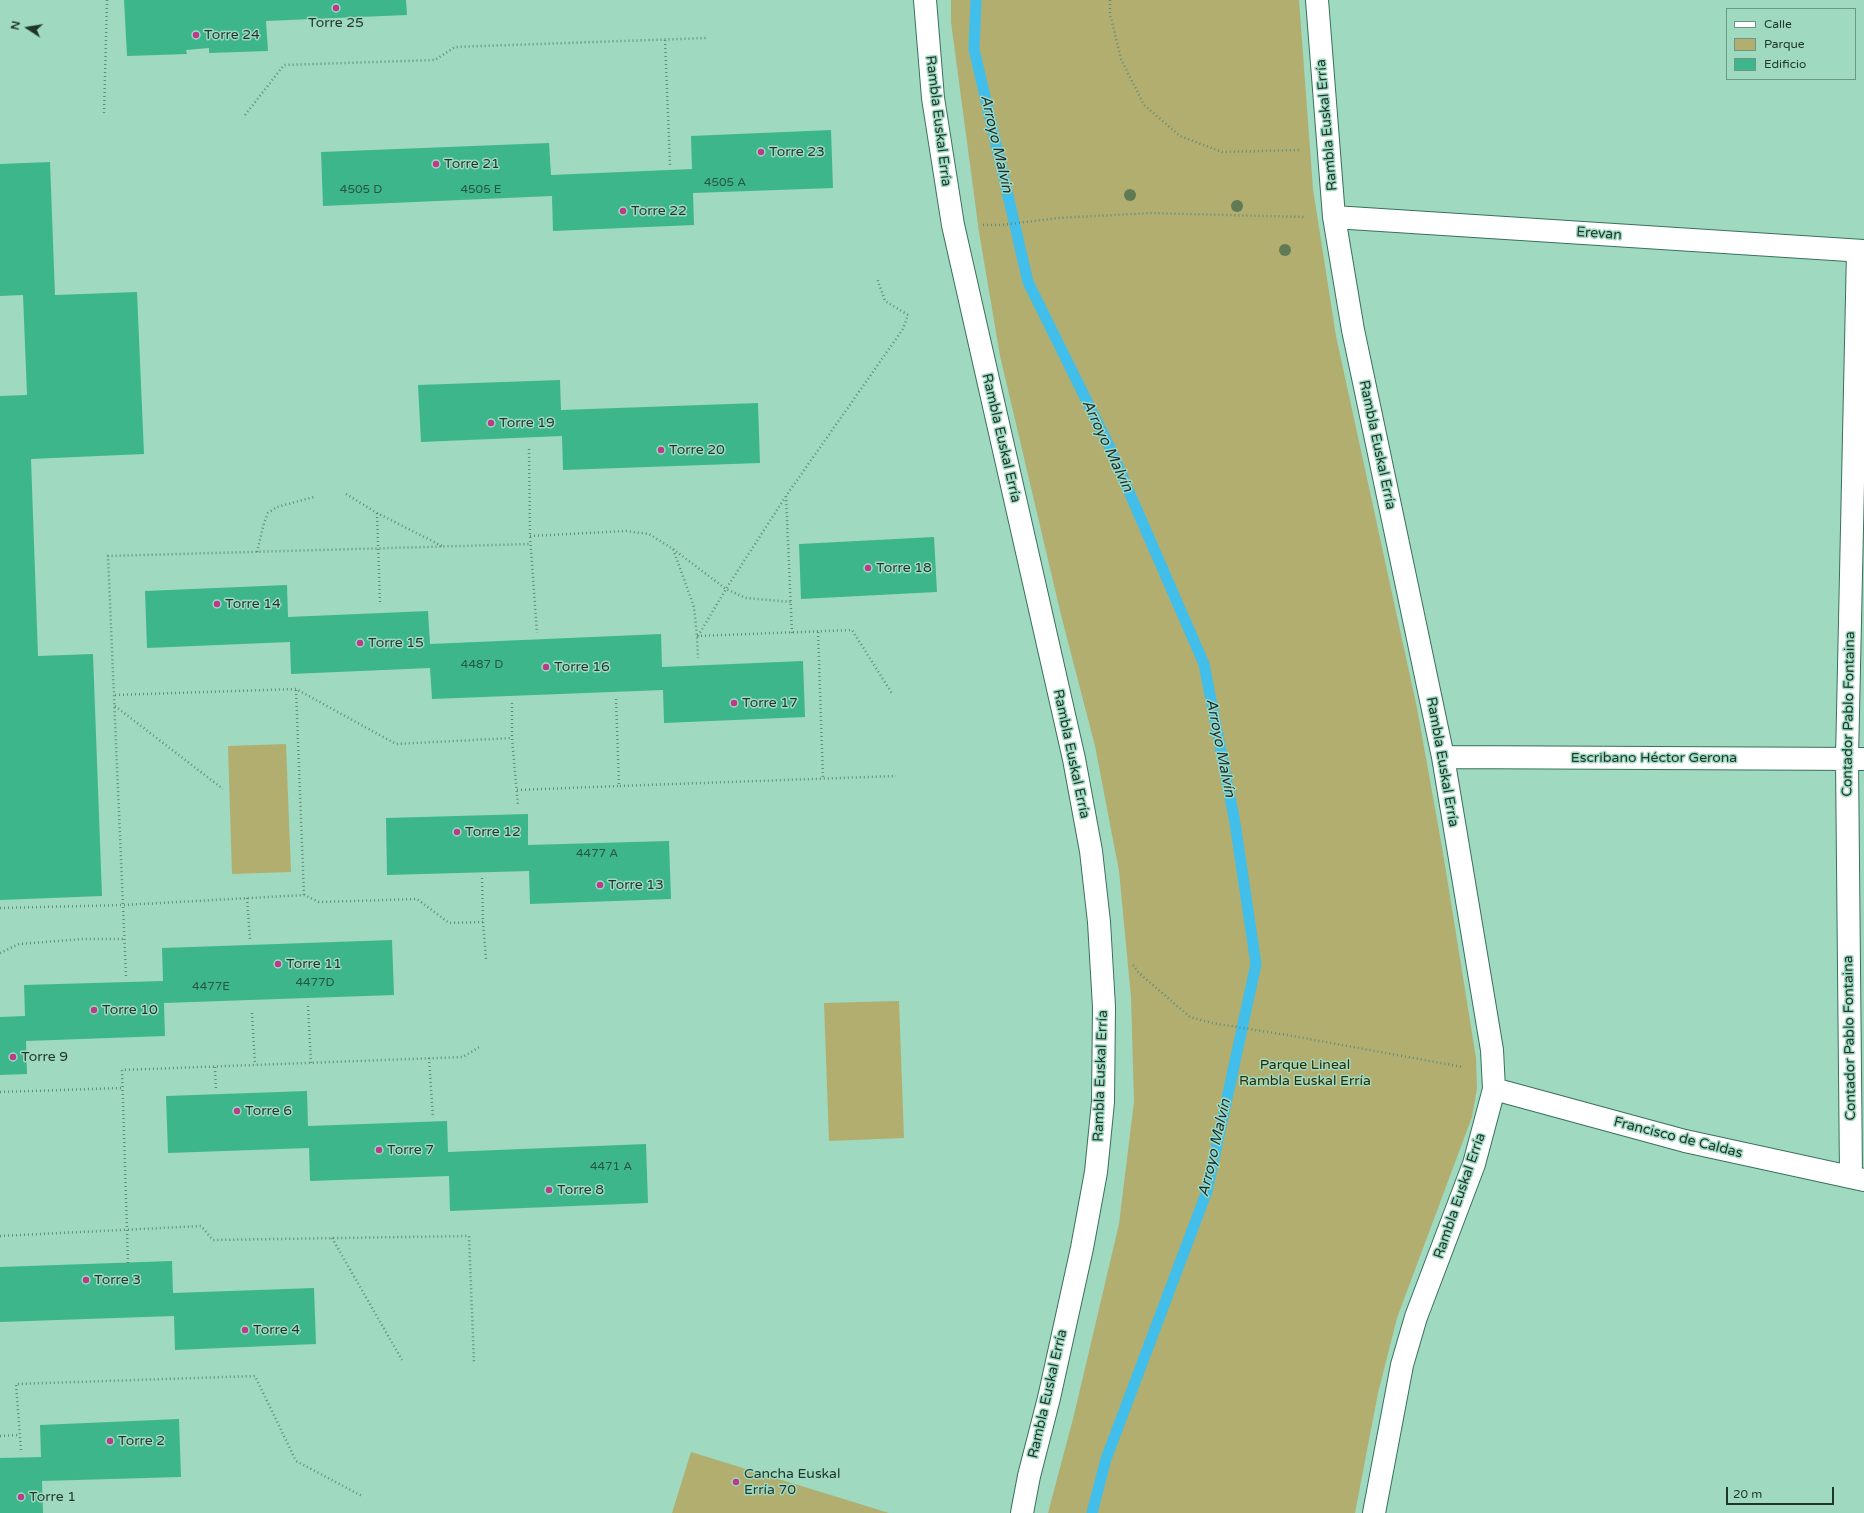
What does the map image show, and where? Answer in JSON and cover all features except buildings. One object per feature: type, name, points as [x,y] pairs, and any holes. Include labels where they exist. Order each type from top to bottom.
[{"type":"street","name":"Rambla Euskal Erría","points":[[925,0],[933,98],[953,225],[1074,759],[1091,851],[1099,922],[1104,1007],[1103,1102],[1096,1172],[1082,1248],[1049,1398],[1029,1476],[1022,1513]]},
{"type":"street","name":"Rambla Euskal Erría","points":[[1317,0],[1334,217],[1353,330],[1443,757],[1484,1011],[1492,1050],[1494,1089],[1474,1164],[1416,1317],[1402,1365],[1374,1513]]},
{"type":"street","name":"Erevan","points":[[1334,217],[1861,251]]},
{"type":"street","name":"Contador Pablo Fontaina","points":[[1857,1178],[1855,759],[1861,251]]},
{"type":"street","name":"Escribano Héctor Gerona","points":[[1443,757],[1855,759]]},
{"type":"street","name":"Francisco de Caldas","points":[[1494,1089],[1685,1141],[1857,1178]]},
{"type":"path","points":[[104,113],[107,0]]},
{"type":"path","points":[[1110,0],[1110,14],[1121,59],[1144,105],[1180,136],[1222,152],[1329,148]]},
{"type":"path","points":[[245,115],[284,66],[435,60],[455,48],[706,38]]},
{"type":"path","points":[[665,40],[670,165]]},
{"type":"path","points":[[1001,225],[1058,218],[1151,213],[1334,217]]},
{"type":"path","points":[[697,636],[786,496],[902,330],[908,315],[885,301],[878,278]]},
{"type":"path","points":[[529,450],[530,536],[537,633]]},
{"type":"path","points":[[346,494],[377,513],[442,546]]},
{"type":"path","points":[[786,496],[792,633]]},
{"type":"path","points":[[257,552],[264,523],[268,514],[277,507],[314,497]]},
{"type":"path","points":[[377,513],[380,604]]},
{"type":"path","points":[[530,536],[626,531],[649,534],[673,549],[726,589],[746,598],[791,602]]},
{"type":"path","points":[[126,976],[108,556],[531,544]]},
{"type":"path","points":[[673,549],[694,608],[698,658]]},
{"type":"path","points":[[697,636],[852,630],[893,695]]},
{"type":"path","points":[[818,632],[822,778]]},
{"type":"path","points":[[114,695],[296,689],[396,744],[512,738]]},
{"type":"path","points":[[296,689],[304,895]]},
{"type":"path","points":[[616,699],[619,786]]},
{"type":"path","points":[[512,703],[512,738],[518,806]]},
{"type":"path","points":[[115,706],[223,790]]},
{"type":"path","points":[[517,790],[896,776]]},
{"type":"path","points":[[482,878],[486,959]]},
{"type":"path","points":[[0,908],[124,905],[304,895],[319,902],[417,899],[449,923],[483,922]]},
{"type":"path","points":[[247,898],[250,939]]},
{"type":"path","points":[[0,954],[19,944],[83,939],[125,939]]},
{"type":"path","points":[[1130,962],[1139,973],[1190,1017],[1212,1024],[1287,1035],[1457,1065],[1476,1070],[1494,1089]]},
{"type":"path","points":[[308,1006],[312,1063]]},
{"type":"path","points":[[252,1013],[255,1065]]},
{"type":"path","points":[[128,1262],[122,1070],[462,1056],[481,1046]]},
{"type":"path","points":[[429,1058],[433,1118]]},
{"type":"path","points":[[215,1067],[216,1091]]},
{"type":"path","points":[[0,1092],[122,1088]]},
{"type":"path","points":[[0,1236],[201,1226],[213,1240],[469,1236],[474,1363]]},
{"type":"path","points":[[332,1238],[402,1360]]},
{"type":"path","points":[[21,1450],[16,1384],[255,1376],[296,1461],[362,1496]]},
{"type":"path","points":[[0,1436],[19,1435]]},
{"type":"green space","name":"Parque Lineal Rambla Euskal Erría","points":[[951,0],[1299,0],[1313,189],[1336,336],[1417,708],[1443,853],[1476,1058],[1477,1088],[1472,1117],[1397,1318],[1378,1393],[1355,1513],[1048,1513],[1074,1415],[1119,1224],[1134,1102],[1131,997],[1119,871],[1095,746],[1061,615],[1000,356],[979,232],[951,22]]},
{"type":"green space","points":[[286,744],[291,872],[232,874],[228,746]]},
{"type":"green space","points":[[899,1001],[904,1138],[829,1141],[824,1003]]},
{"type":"green space","name":"Cancha Euskal Erría 70","points":[[691,1452],[889,1513],[672,1513]]},
{"type":"waterway","name":"Arroyo Malvín","points":[[976,0],[974,49],[1028,282],[1110,448],[1204,664],[1235,823],[1256,964],[1207,1191],[1106,1459],[1092,1513]]},
{"type":"place","name":"Torre 25","points":[[336,8]]},
{"type":"place","name":"Torre 24","points":[[196,35]]},
{"type":"place","name":"Torre 23","points":[[761,152]]},
{"type":"place","name":"Torre 21","points":[[436,164]]},
{"type":"place","name":"Torre 22","points":[[623,211]]},
{"type":"place","name":"Torre 19","points":[[491,423]]},
{"type":"place","name":"Torre 20","points":[[661,450]]},
{"type":"place","name":"Torre 18","points":[[868,568]]},
{"type":"place","name":"Torre 14","points":[[217,604]]},
{"type":"place","name":"Torre 15","points":[[360,643]]},
{"type":"place","name":"Torre 16","points":[[546,667]]},
{"type":"place","name":"Torre 17","points":[[734,703]]},
{"type":"place","name":"Torre 12","points":[[457,832]]},
{"type":"place","name":"Torre 13","points":[[600,885]]},
{"type":"place","name":"Torre 11","points":[[278,964]]},
{"type":"place","name":"Torre 10","points":[[94,1010]]},
{"type":"place","name":"Torre 9","points":[[13,1057]]},
{"type":"place","name":"Torre 6","points":[[237,1111]]},
{"type":"place","name":"Torre 7","points":[[379,1150]]},
{"type":"place","name":"Torre 8","points":[[549,1190]]},
{"type":"place","name":"Torre 3","points":[[86,1280]]},
{"type":"place","name":"Torre 4","points":[[245,1330]]},
{"type":"place","name":"Torre 2","points":[[110,1441]]},
{"type":"place","name":"Cancha Euskal Erría 70","points":[[736,1482]]},
{"type":"place","name":"Torre 1","points":[[21,1497]]}]
